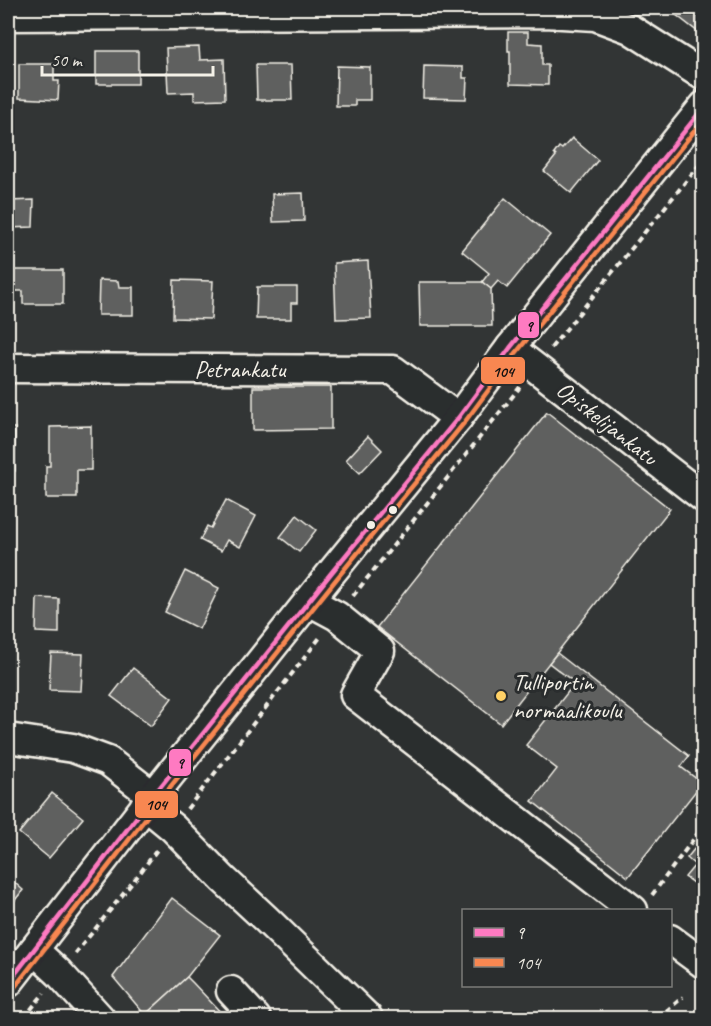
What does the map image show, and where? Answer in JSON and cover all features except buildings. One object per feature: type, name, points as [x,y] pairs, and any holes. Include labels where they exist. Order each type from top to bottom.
[{"type":"street","points":[[8,16],[546,13],[595,16],[630,29],[704,76]]},
{"type":"street","points":[[8,983],[149,800],[458,418],[510,348],[704,106]]},
{"type":"street","name":"Opiskelijankatu","points":[[510,348],[704,498]]},
{"type":"street","name":"Petrankatu","points":[[8,368],[393,370],[458,418]]},
{"type":"street","points":[[309,601],[337,616],[380,651],[355,695],[640,906]]},
{"type":"street","points":[[8,738],[73,748],[108,761],[149,800],[223,879],[368,1018]]},
{"type":"street","points":[[672,940],[704,964]]},
{"type":"street","points":[[34,950],[59,973],[100,1018]]},
{"type":"street","points":[[231,991],[256,1018]]},
{"type":"path","points":[[24,1018],[140,873],[211,777],[337,616],[704,159]]},
{"type":"path","points":[[640,906],[704,825]]},
{"type":"path","points":[[658,1018],[683,997]]},
{"type":"transit line","name":"9","points":[[8,983],[153,796],[458,418],[510,348],[704,107]]},
{"type":"transit line","name":"104","points":[[14,988],[159,801],[464,423],[516,353],[704,119]]},
{"type":"place","name":"Tulliportin normaalikoulu","points":[[501,696]]}]
